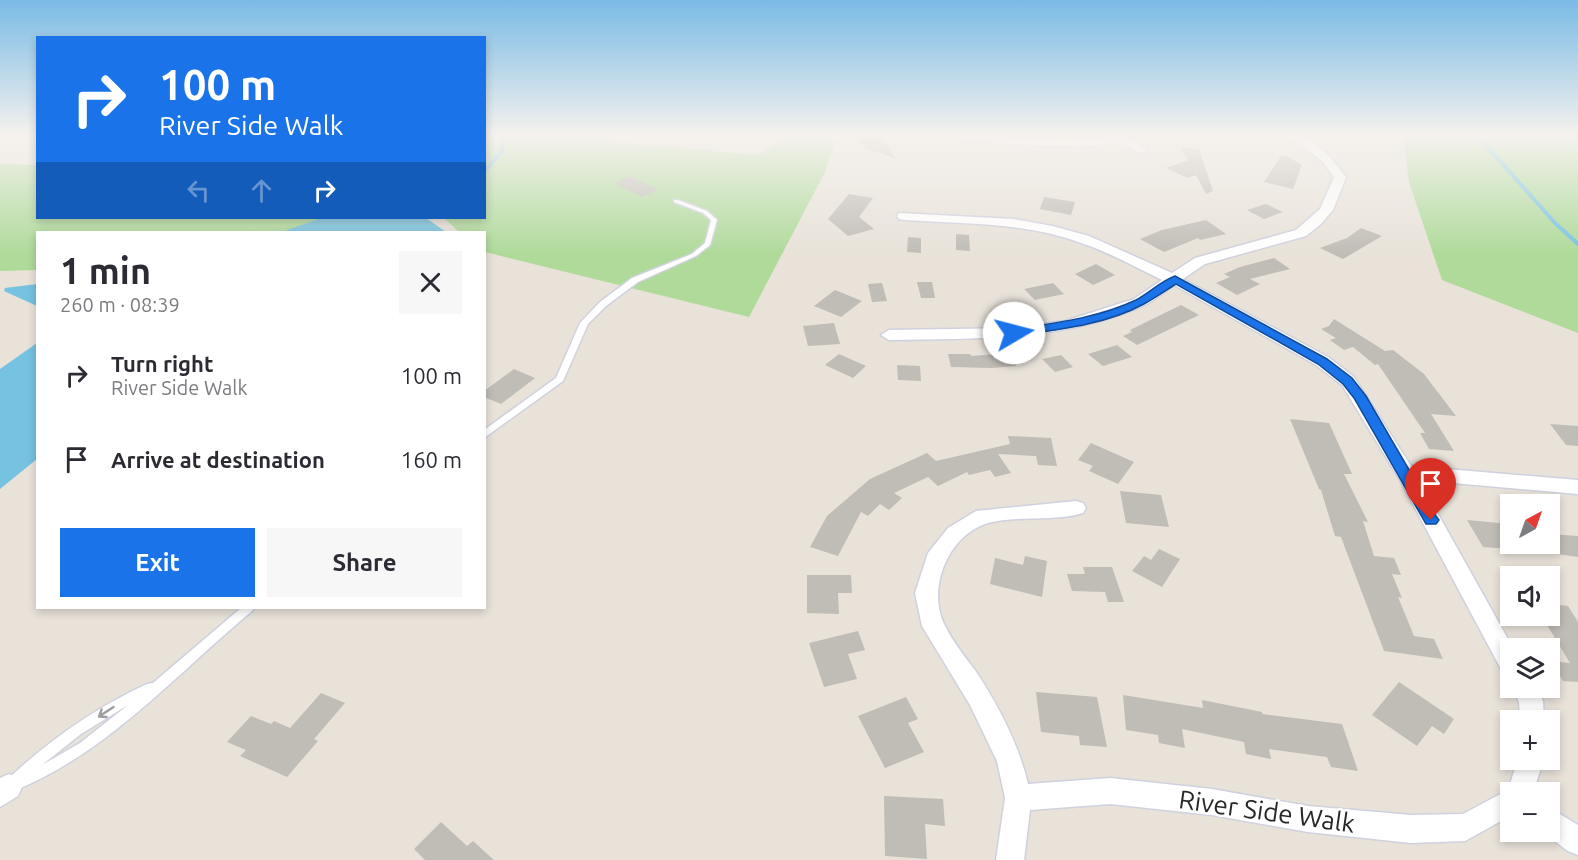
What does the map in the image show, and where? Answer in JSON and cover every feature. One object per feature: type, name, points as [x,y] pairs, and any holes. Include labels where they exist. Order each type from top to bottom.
[{"type":"street","points":[[890,334],[1014,333],[1067,325],[1139,302],[1175,280],[1200,261],[1301,233],[1312,226],[1328,210],[1340,177],[1338,174]]},
{"type":"street","points":[[904,216],[1014,223],[1084,239],[1175,280],[1322,361],[1347,381],[1359,396],[1404,472],[1500,646]]},
{"type":"street","points":[[1404,472],[1578,487]]},
{"type":"street","points":[[1010,860],[1017,798],[1010,760],[979,697],[933,626],[926,593],[935,559],[955,533],[982,516],[1076,508]]},
{"type":"street","name":"River Side Walk","points":[[1017,798],[1110,791],[1212,802],[1308,819],[1411,829],[1465,827],[1500,808]]},
{"type":"street","points":[[1560,828],[1578,841]]},
{"type":"lane","points":[[486,434],[560,379],[584,323],[603,304],[635,280],[694,255],[708,244],[714,220],[705,212],[676,201]]},
{"type":"lane","points":[[4,791],[45,771],[83,748],[247,609]]},
{"type":"green space","points":[[0,174],[36,174],[36,219],[375,219],[338,231],[36,231],[36,270],[0,271]]},
{"type":"green space","points":[[486,174],[824,174],[749,317],[486,252],[486,231],[458,231],[445,219],[486,219]]},
{"type":"green space","points":[[1408,174],[1578,174],[1578,333],[1442,280]]},
{"type":"water","points":[[318,219],[427,219],[445,231],[285,231]]},
{"type":"water","points":[[36,284],[36,306],[4,291],[5,288]]},
{"type":"water","points":[[36,344],[36,460],[0,489],[0,369]]},
{"type":"building","points":[[1179,174],[1207,174],[1213,191],[1206,194],[1196,175],[1188,178]]},
{"type":"building","points":[[1269,174],[1299,174],[1293,189],[1264,182]]},
{"type":"building","points":[[630,176],[658,190],[642,197],[614,183]]},
{"type":"building","points":[[849,194],[873,198],[859,217],[874,229],[848,236],[828,219]]},
{"type":"building","points":[[1044,197],[1075,202],[1071,215],[1040,209]]},
{"type":"building","points":[[1266,204],[1283,212],[1264,219],[1247,210]]},
{"type":"building","points":[[1206,220],[1226,234],[1200,240],[1198,238],[1164,252],[1140,239],[1162,230]]},
{"type":"building","points":[[1361,228],[1382,236],[1343,259],[1320,248],[1347,238]]},
{"type":"building","points":[[956,234],[969,235],[970,251],[956,250]]},
{"type":"building","points":[[908,237],[921,238],[921,253],[907,252]]},
{"type":"building","points":[[1274,258],[1290,269],[1250,279],[1260,284],[1237,295],[1216,283],[1230,277],[1224,274],[1240,267]]},
{"type":"building","points":[[1096,264],[1115,275],[1093,285],[1075,274]]},
{"type":"building","points":[[917,282],[932,282],[935,298],[921,298]]},
{"type":"building","points":[[882,283],[887,301],[872,302],[868,284]]},
{"type":"building","points":[[1053,283],[1064,294],[1035,300],[1024,289]]},
{"type":"building","points":[[835,290],[862,301],[841,317],[814,306]]},
{"type":"building","points":[[1181,305],[1199,315],[1137,345],[1123,336],[1132,332],[1130,330]]},
{"type":"building","points":[[1334,319],[1385,351],[1393,350],[1424,374],[1456,416],[1431,414],[1454,451],[1429,449],[1420,433],[1425,433],[1378,364],[1375,365],[1353,347],[1344,350],[1330,340],[1336,338],[1321,329],[1329,326]]},
{"type":"building","points":[[834,323],[840,344],[808,346],[803,326]]},
{"type":"building","points":[[1117,345],[1132,357],[1103,366],[1088,354]]},
{"type":"building","points":[[1010,353],[1016,366],[991,368],[951,367],[948,354],[970,354],[971,356]]},
{"type":"building","points":[[839,354],[866,366],[853,378],[825,365]]},
{"type":"building","points":[[1061,355],[1073,367],[1055,372],[1042,359]]},
{"type":"building","points":[[897,365],[920,366],[921,381],[898,380]]},
{"type":"building","points":[[514,369],[535,378],[501,404],[486,398],[486,390]]},
{"type":"building","points":[[1290,419],[1329,423],[1352,474],[1344,474],[1368,522],[1363,521],[1374,556],[1394,558],[1401,575],[1392,574],[1402,598],[1398,597],[1414,636],[1434,639],[1443,659],[1384,651],[1341,537],[1335,536],[1321,490]]},
{"type":"building","points":[[1550,424],[1578,426],[1578,446],[1566,445]]},
{"type":"building","points":[[1008,436],[1051,438],[1057,466],[1038,465],[1036,456],[998,454],[1011,473],[995,477],[990,470],[969,475],[967,472],[938,486],[928,477],[894,493],[902,498],[889,510],[880,504],[868,516],[861,512],[838,556],[810,547],[827,516],[870,479],[927,453],[936,461],[1010,444]]},
{"type":"building","points":[[1091,443],[1134,462],[1118,484],[1089,471],[1093,466],[1078,460]]},
{"type":"building","points":[[1120,491],[1161,495],[1169,527],[1126,523]]},
{"type":"building","points":[[1467,520],[1500,523],[1500,548],[1483,547]]},
{"type":"building","points":[[1560,535],[1578,536],[1578,557],[1557,554],[1560,554]]},
{"type":"building","points":[[1159,549],[1180,559],[1162,587],[1132,571],[1144,556],[1151,560]]},
{"type":"building","points":[[1025,556],[1047,561],[1042,597],[990,584],[995,558],[1023,565]]},
{"type":"building","points":[[1083,567],[1112,567],[1124,602],[1108,602],[1105,592],[1072,591],[1067,574],[1085,574]]},
{"type":"building","points":[[807,575],[851,575],[852,593],[838,593],[839,614],[807,613]]},
{"type":"building","points":[[1560,605],[1568,606],[1578,622],[1578,682],[1563,681],[1560,676],[1560,662],[1570,663],[1560,646],[1560,638],[1555,638],[1548,626],[1560,626]]},
{"type":"building","points":[[858,631],[865,650],[848,654],[857,679],[824,687],[809,643]]},
{"type":"building","points":[[1399,682],[1454,719],[1444,734],[1432,726],[1417,746],[1372,715]]},
{"type":"building","points":[[1036,692],[1097,697],[1107,747],[1080,745],[1079,736],[1041,732]]},
{"type":"building","points":[[321,693],[345,703],[314,739],[318,741],[287,777],[240,756],[246,750],[227,742],[251,716],[271,724],[274,721],[290,728]]},
{"type":"building","points":[[1123,695],[1203,708],[1202,700],[1262,712],[1262,714],[1342,724],[1358,771],[1331,767],[1327,757],[1269,749],[1271,759],[1246,754],[1244,742],[1182,729],[1185,748],[1159,743],[1158,735],[1126,730]]},
{"type":"building","points":[[906,697],[918,719],[908,723],[924,752],[885,768],[858,716]]},
{"type":"building","points":[[884,796],[943,799],[945,826],[925,824],[927,859],[885,856]]},
{"type":"building","points":[[441,822],[467,846],[473,841],[494,860],[425,860],[414,849]]},
{"type":"waterway","points":[[1512,174],[1555,223],[1578,244]]},
{"type":"route","points":[[1014,333],[1067,325],[1107,314],[1139,302],[1175,280],[1322,361],[1347,381],[1359,396],[1431,520]]}]
